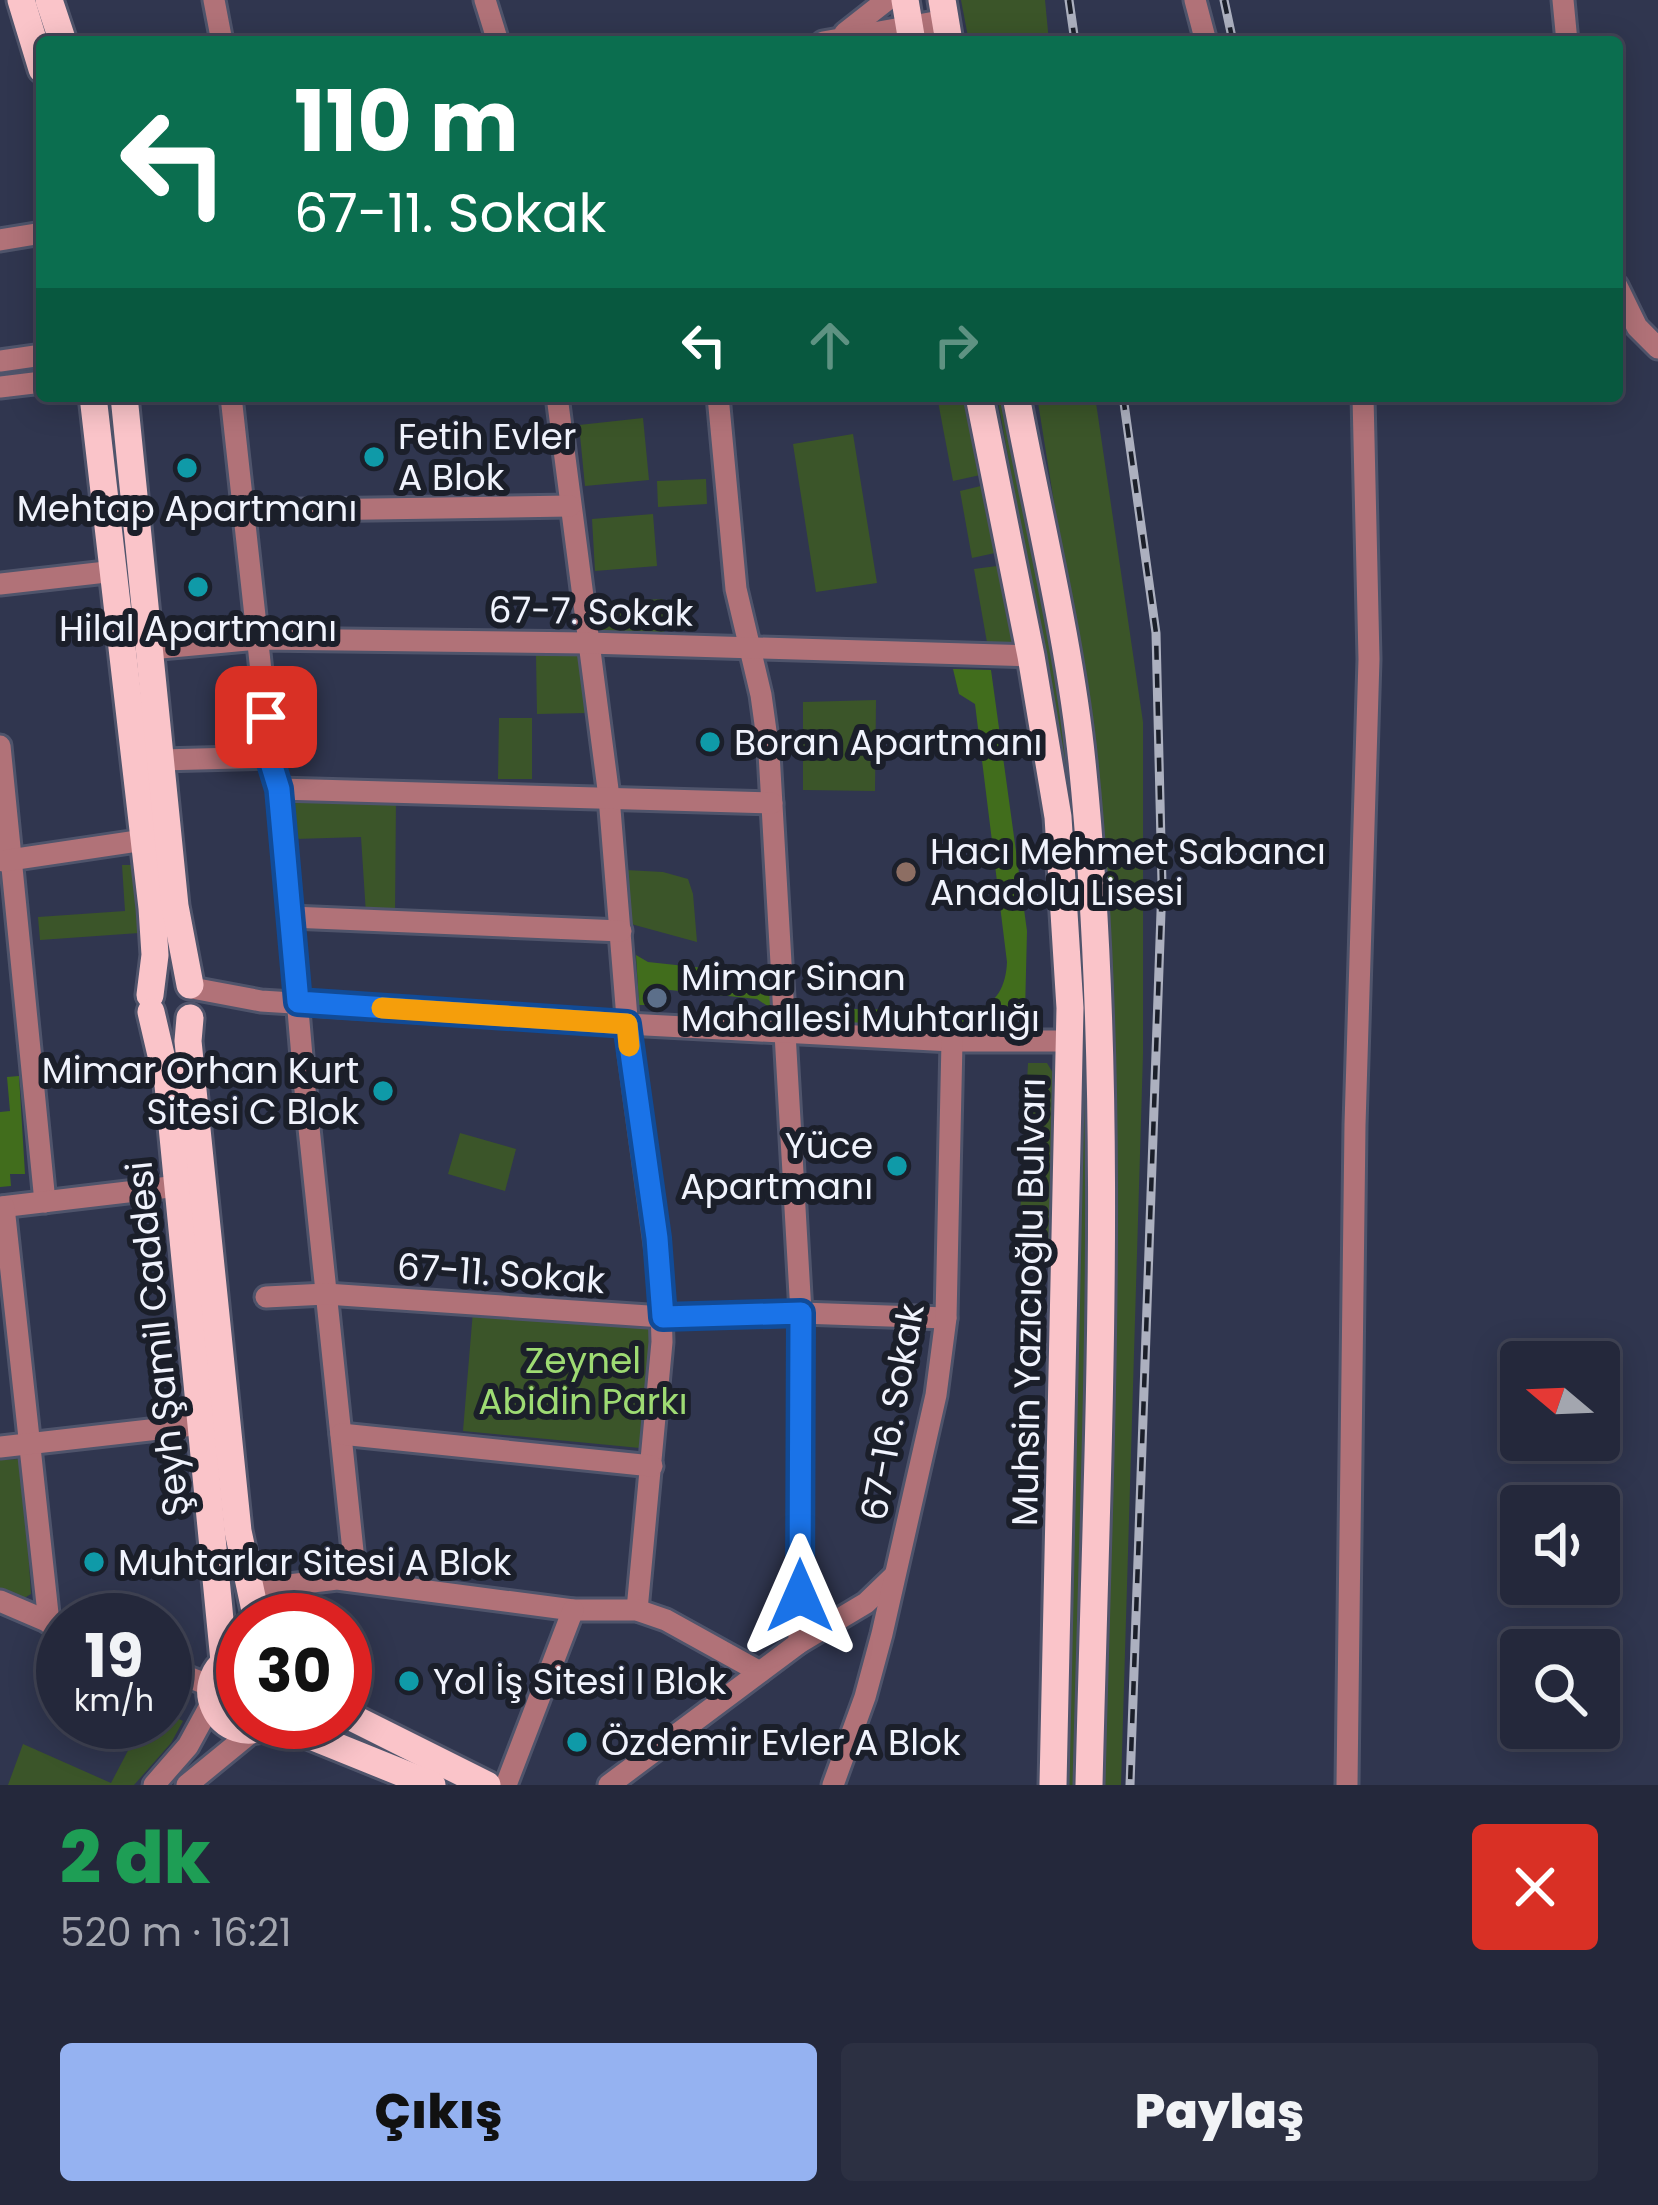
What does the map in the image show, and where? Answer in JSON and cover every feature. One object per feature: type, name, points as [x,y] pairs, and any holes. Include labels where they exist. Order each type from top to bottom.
[{"type":"main road","points":[[21,0],[36,49]]},
{"type":"main road","points":[[50,0],[61,36]]},
{"type":"main road","name":"Şeyh Şamil Caddesi","points":[[95,402],[144,840],[154,955],[151,1004],[168,1085],[216,1593]]},
{"type":"main road","name":"Şeyh Şamil Caddesi","points":[[125,402],[181,953],[191,1001],[188,1041],[221,1371],[249,1593]]},
{"type":"main road","name":"Muhsin Yazıcıoğlu Bulvarı","points":[[980,402],[1058,817],[1071,1041],[1053,1785]]},
{"type":"main road","name":"Muhsin Yazıcıoğlu Bulvarı","points":[[1017,402],[1082,757],[1100,1007],[1089,1785]]},
{"type":"main road","points":[[167,978],[179,979],[191,1001],[180,1024],[168,1025],[151,1004],[156,984],[167,978]]},
{"type":"main road","points":[[372,1727],[488,1785]]},
{"type":"main road","points":[[334,1749],[432,1785]]},
{"type":"street","points":[[214,0],[221,36]]},
{"type":"street","points":[[485,0],[496,36]]},
{"type":"street","points":[[836,36],[887,0]]},
{"type":"street","points":[[1195,0],[1204,36]]},
{"type":"street","points":[[1563,0],[1566,36]]},
{"type":"street","points":[[850,36],[909,22],[946,21]]},
{"type":"street","points":[[0,240],[36,234]]},
{"type":"street","points":[[1623,298],[1637,326],[1658,348]]},
{"type":"street","points":[[0,362],[36,356]]},
{"type":"street","points":[[0,387],[36,383]]},
{"type":"street","points":[[232,402],[270,757],[279,789],[356,1580]]},
{"type":"street","points":[[558,402],[609,797],[627,1024],[657,1238],[663,1317],[637,1610]]},
{"type":"street","points":[[719,402],[736,589],[761,695],[772,803],[801,1313],[799,1643]]},
{"type":"street","points":[[1346,1785],[1354,1149],[1368,764],[1363,402]]},
{"type":"street","points":[[244,511],[570,506]]},
{"type":"street","points":[[0,584],[116,571]]},
{"type":"street","name":"67-7. Sokak","points":[[150,649],[258,639],[1031,656]]},
{"type":"street","points":[[0,746],[6,859],[45,1202]]},
{"type":"street","points":[[161,760],[270,757]]},
{"type":"street","points":[[279,789],[772,803]]},
{"type":"street","points":[[6,859],[144,840]]},
{"type":"street","points":[[291,917],[622,931]]},
{"type":"street","points":[[191,1001],[223,1005],[298,1002],[952,1041],[1071,1041]]},
{"type":"street","name":"67-16. Sokak","points":[[833,1785],[865,1697],[936,1395],[946,1318],[952,1041]]},
{"type":"street","points":[[52,1593],[2,1207],[178,1186]]},
{"type":"street","name":"67-11. Sokak","points":[[266,1297],[326,1294],[663,1317],[801,1313],[946,1318]]},
{"type":"street","points":[[0,1447],[202,1424]]},
{"type":"street","points":[[341,1434],[652,1466]]},
{"type":"street","points":[[617,1782],[799,1643],[866,1603],[895,1575]]},
{"type":"street","points":[[248,1590],[356,1580],[573,1610],[637,1610],[666,1620],[760,1672]]},
{"type":"street","points":[[0,1601],[36,1616]]},
{"type":"street","points":[[506,1785],[573,1610]]},
{"type":"street","points":[[154,1785],[188,1746],[216,1689]]},
{"type":"street","points":[[187,1785],[236,1749]]},
{"type":"green space","points":[[961,0],[1045,0],[1048,36],[968,36]]},
{"type":"green space","points":[[938,402],[970,402],[985,474],[953,481]]},
{"type":"green space","points":[[998,402],[1007,402],[1058,669],[1092,959],[1091,1249],[1075,1785],[1059,1785],[1085,1059],[1075,850]]},
{"type":"green space","points":[[1038,402],[1096,402],[1143,722],[1143,1054],[1121,1785],[1102,1785],[1095,759]]},
{"type":"green space","points":[[643,418],[649,480],[585,486],[579,425]]},
{"type":"green space","points":[[853,434],[877,583],[816,592],[793,444]]},
{"type":"green space","points":[[706,479],[707,504],[658,507],[657,481]]},
{"type":"green space","points":[[985,485],[995,553],[972,558],[960,491]]},
{"type":"green space","points":[[653,514],[657,566],[595,571],[592,519]]},
{"type":"green space","points":[[997,566],[1014,648],[988,648],[974,569]]},
{"type":"green space","points":[[663,599],[664,636],[601,639],[599,602]]},
{"type":"green space","points":[[585,653],[587,713],[537,714],[536,654]]},
{"type":"green space","points":[[953,669],[991,670],[1027,931],[1025,1012],[996,1027],[793,1027],[793,1008],[973,1011],[994,999],[1002,986],[1007,962],[975,704],[959,694]]},
{"type":"green space","points":[[876,700],[875,791],[803,790],[803,702]]},
{"type":"green space","points":[[499,718],[532,718],[532,779],[498,779]]},
{"type":"green space","points":[[396,797],[395,913],[366,914],[361,837],[295,839],[294,798]]},
{"type":"green space","points":[[122,865],[135,865],[139,933],[40,940],[38,917],[125,911]]},
{"type":"green space","points":[[626,870],[688,879],[697,942],[631,924]]},
{"type":"green space","points":[[636,955],[648,962],[760,974],[777,962],[778,1013],[757,999],[660,989],[648,989],[648,1005],[639,1005]]},
{"type":"green space","points":[[1028,1063],[1047,1063],[1053,1073],[1049,1245],[1026,1244],[1026,1238],[1019,1235]]},
{"type":"green space","points":[[19,1076],[25,1174],[10,1174],[11,1186],[0,1187],[0,1112],[10,1111],[7,1077]]},
{"type":"green space","points":[[460,1133],[516,1149],[505,1191],[448,1174]]},
{"type":"green space","name":"Zeynel Abidin Parkı","points":[[473,1311],[652,1324],[640,1448],[463,1431]]},
{"type":"green space","points":[[22,1459],[31,1594],[19,1601],[0,1592],[0,1460]]},
{"type":"green space","points":[[23,1744],[111,1783],[129,1749],[166,1749],[134,1785],[8,1785]]},
{"type":"railway","points":[[1069,0],[1074,36]]},
{"type":"railway","points":[[1224,0],[1232,36]]},
{"type":"railway","points":[[1124,402],[1156,633],[1162,884],[1130,1785]]},
{"type":"slow traffic","points":[[382,1008],[627,1024],[629,1046]]},
{"type":"place","name":"Fetih Evler A Blok","points":[[374,457]]},
{"type":"place","name":"Mehtap Apartmanı","points":[[187,468]]},
{"type":"place","name":"Hilal Apartmanı","points":[[198,587]]},
{"type":"place","name":"Boran Apartmanı","points":[[710,742]]},
{"type":"place","name":"Hacı Mehmet Sabancı Anadolu Lisesi","points":[[906,872]]},
{"type":"place","name":"Mimar Sinan Mahallesi Muhtarlığı","points":[[657,998]]},
{"type":"place","name":"Mimar Orhan Kurt Sitesi C Blok","points":[[383,1091]]},
{"type":"place","name":"Yüce Apartmanı","points":[[897,1166]]},
{"type":"place","name":"Muhtarlar Sitesi A Blok","points":[[94,1562]]},
{"type":"place","name":"Yol İş Sitesi I Blok","points":[[409,1681]]},
{"type":"place","name":"Özdemir Evler A Blok","points":[[577,1742]]},
{"type":"route","points":[[266,717],[279,789],[298,1002],[627,1024],[657,1238],[663,1317],[801,1313],[800,1596]]}]
